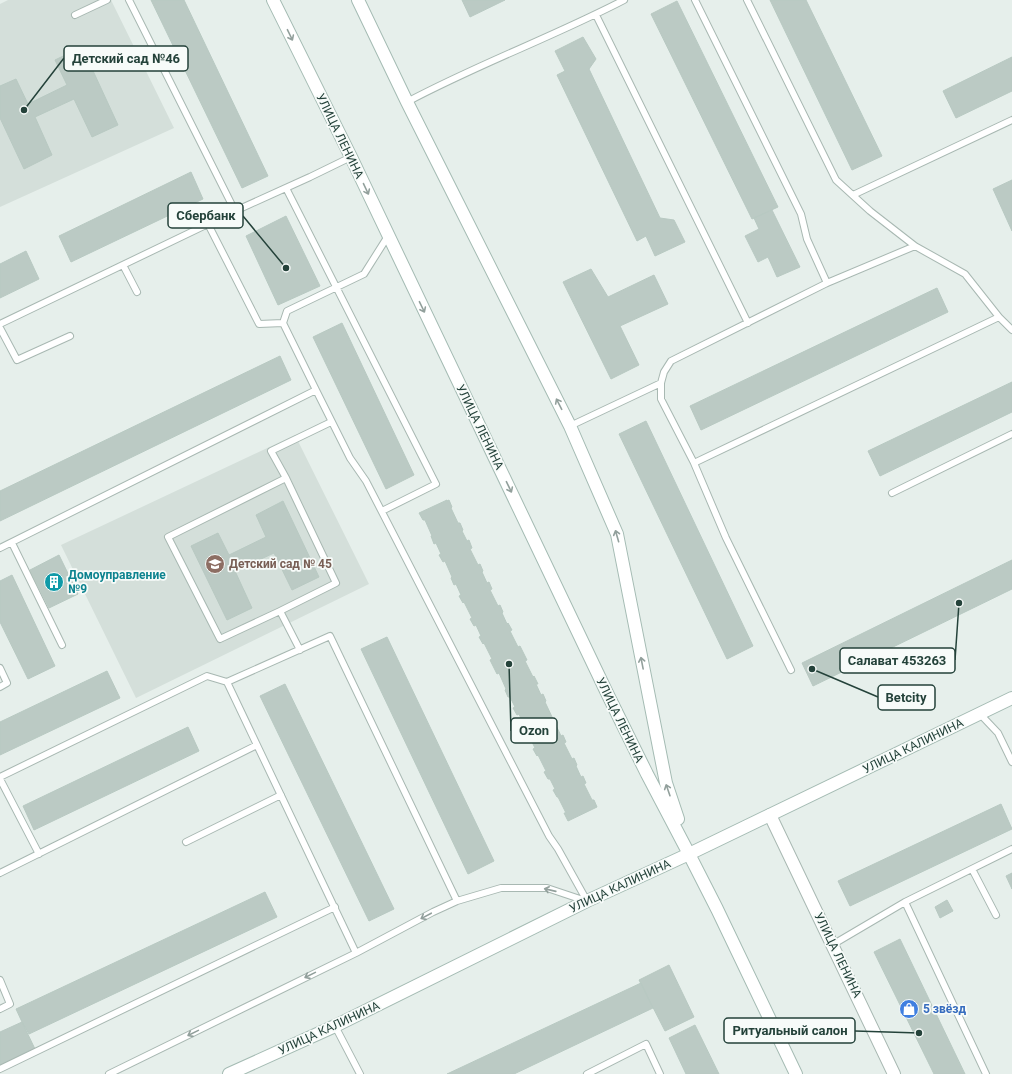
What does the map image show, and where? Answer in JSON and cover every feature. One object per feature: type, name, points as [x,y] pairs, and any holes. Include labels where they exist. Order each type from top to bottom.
[{"type":"street","name":"УЛИЦА ЛЕНИНА","points":[[273,0],[351,157],[647,774],[717,908],[796,1074]]},
{"type":"street","name":"УЛИЦА ЛЕНИНА","points":[[358,0],[407,102],[570,426],[617,534],[666,783],[690,854]]},
{"type":"street","name":"УЛИЦА КАЛИНИНА","points":[[229,1074],[335,1026],[587,901],[690,854],[1012,698]]},
{"type":"street","name":"УЛИЦА ЛЕНИНА","points":[[770,815],[894,1074]]},
{"type":"lane","points":[[75,15],[106,0]]},
{"type":"lane","points":[[129,0],[235,211]]},
{"type":"lane","points":[[407,102],[435,87],[596,15],[624,0]]},
{"type":"lane","points":[[695,0],[801,214],[807,239],[827,283]]},
{"type":"lane","points":[[747,0],[836,180],[870,211],[915,246],[965,274],[999,317],[1012,330]]},
{"type":"lane","points":[[596,15],[748,323]]},
{"type":"lane","points":[[853,195],[1012,120]]},
{"type":"lane","points":[[0,324],[351,157]]},
{"type":"lane","points":[[286,188],[436,484],[382,511]]},
{"type":"lane","points":[[208,224],[259,324],[283,323]]},
{"type":"lane","points":[[388,236],[364,274],[287,311],[283,323],[350,458],[366,481],[382,511],[548,836],[558,849],[587,901]]},
{"type":"lane","points":[[791,670],[726,538],[694,463],[661,399],[661,383],[664,372],[671,361],[827,283],[915,246]]},
{"type":"lane","points":[[123,265],[137,292]]},
{"type":"lane","points":[[694,463],[999,317]]},
{"type":"lane","points":[[0,328],[17,360],[70,336]]},
{"type":"lane","points":[[570,426],[661,383]]},
{"type":"lane","points":[[0,548],[316,390]]},
{"type":"lane","points":[[286,478],[168,537],[220,639],[336,583],[286,478],[271,451],[332,422]]},
{"type":"lane","points":[[892,493],[1012,434]]},
{"type":"lane","points":[[12,543],[62,645]]},
{"type":"lane","points":[[280,611],[300,650]]},
{"type":"lane","points":[[39,854],[0,778],[206,676],[227,682],[330,636],[457,901]]},
{"type":"lane","points":[[0,668],[7,683],[0,687]]},
{"type":"lane","points":[[227,682],[356,953]]},
{"type":"lane","points":[[980,714],[998,733],[1012,762]]},
{"type":"lane","points":[[0,873],[257,745]]},
{"type":"lane","points":[[186,842],[281,795]]},
{"type":"lane","points":[[832,945],[905,902],[1012,850]]},
{"type":"lane","points":[[972,869],[996,915]]},
{"type":"lane","points":[[109,1074],[356,953],[433,912],[457,901],[501,888],[547,888],[587,901]]},
{"type":"lane","points":[[905,902],[986,1074]]},
{"type":"lane","points":[[0,1069],[335,907]]},
{"type":"lane","points":[[0,980],[10,1004],[0,1009]]},
{"type":"lane","points":[[335,1026],[360,1074]]},
{"type":"lane","points":[[587,1074],[646,1044],[660,1074]]},
{"type":"shaded area","points":[[8,0],[111,0],[174,128],[0,207],[0,4]]},
{"type":"shaded area","name":"Детский сад № 45","points":[[295,435],[369,584],[136,698],[61,545]]},
{"type":"building","points":[[151,0],[184,0],[268,176],[242,188]]},
{"type":"building","points":[[462,0],[505,0],[470,17]]},
{"type":"building","points":[[770,0],[806,0],[882,156],[852,170]]},
{"type":"building","points":[[677,1],[778,207],[752,219],[651,14]]},
{"type":"building","points":[[583,37],[596,59],[589,69],[660,218],[674,220],[685,242],[655,256],[646,236],[637,241],[557,75],[565,71],[555,51]]},
{"type":"building","points":[[82,47],[118,125],[92,137],[74,99],[35,117],[52,155],[24,169],[0,118],[0,86],[16,79],[28,104],[67,85],[55,60]]},
{"type":"building","points":[[1012,57],[1012,91],[956,118],[943,91]]},
{"type":"building","points":[[191,172],[203,199],[71,262],[59,236]]},
{"type":"building","points":[[1012,180],[1012,231],[993,189]]},
{"type":"building","points":[[772,210],[800,267],[777,277],[768,257],[758,262],[745,236],[759,229],[754,218]]},
{"type":"building","points":[[286,216],[320,286],[278,305],[246,236]]},
{"type":"building","points":[[26,251],[39,279],[0,298],[0,264]]},
{"type":"building","points":[[591,269],[608,297],[654,275],[668,304],[620,326],[639,365],[611,379],[563,282]]},
{"type":"building","points":[[937,288],[948,312],[701,430],[690,406]]},
{"type":"building","points":[[342,323],[414,475],[386,489],[313,337]]},
{"type":"building","points":[[280,356],[291,380],[0,521],[0,491]]},
{"type":"building","points":[[1012,382],[1012,412],[880,476],[868,451]]},
{"type":"building","points":[[646,421],[753,646],[727,659],[619,434]]},
{"type":"building","points":[[449,500],[452,507],[451,508],[458,523],[460,523],[467,541],[469,540],[472,548],[470,549],[478,565],[480,564],[487,583],[489,582],[492,589],[490,590],[498,606],[500,605],[507,624],[508,623],[512,630],[510,631],[527,660],[525,661],[538,684],[536,684],[541,695],[543,694],[546,701],[545,702],[561,736],[563,735],[566,742],[564,743],[572,759],[574,758],[581,777],[583,776],[586,783],[584,784],[597,807],[568,821],[564,813],[566,813],[553,790],[555,789],[550,779],[548,779],[544,772],[546,771],[538,755],[537,756],[533,749],[535,748],[530,738],[528,738],[519,714],[517,715],[513,708],[515,707],[510,697],[508,697],[499,673],[497,674],[490,660],[492,659],[484,643],[483,644],[479,637],[481,636],[476,625],[474,626],[470,619],[472,618],[464,602],[463,603],[459,596],[461,595],[456,584],[454,585],[445,561],[443,562],[439,555],[441,554],[436,543],[434,544],[425,520],[423,520],[419,513]]},
{"type":"building","points":[[283,501],[319,577],[292,590],[274,553],[235,571],[252,608],[227,620],[191,546],[218,533],[229,555],[266,537],[256,515]]},
{"type":"building","name":"Домоуправление №9","points":[[59,555],[78,594],[49,608],[30,570]]},
{"type":"building","points":[[1012,560],[1012,589],[813,686],[802,663]]},
{"type":"building","points":[[12,575],[55,666],[28,679],[0,622],[0,581]]},
{"type":"building","points":[[387,637],[494,861],[468,874],[361,649]]},
{"type":"building","points":[[107,671],[120,698],[0,755],[0,722]]},
{"type":"building","points":[[285,684],[394,909],[369,921],[260,696]]},
{"type":"building","points":[[188,727],[199,751],[34,830],[23,806]]},
{"type":"building","points":[[1001,804],[1012,829],[850,906],[838,881]]},
{"type":"building","points":[[1012,873],[1012,889],[1006,876]]},
{"type":"building","points":[[265,892],[277,917],[29,1034],[22,1022],[16,1009]]},
{"type":"building","points":[[947,900],[953,911],[940,918],[935,907]]},
{"type":"building","points":[[900,939],[965,1074],[934,1074],[874,952]]},
{"type":"building","points":[[669,965],[694,1017],[665,1031],[639,980]]},
{"type":"building","points":[[641,983],[653,1008],[514,1074],[447,1074]]},
{"type":"building","points":[[22,1022],[35,1049],[0,1066],[0,1032]]},
{"type":"building","points":[[695,1025],[719,1074],[686,1074],[669,1038]]},
{"type":"place","name":"Детский сад №46","points":[[24,110]]},
{"type":"place","name":"Сбербанк","points":[[286,268]]},
{"type":"place","name":"Детский сад № 45","points":[[215,564]]},
{"type":"place","name":"Домоуправление №9","points":[[54,582]]},
{"type":"place","name":"Салават 453263","points":[[959,603]]},
{"type":"place","name":"Ozon","points":[[509,664]]},
{"type":"place","name":"Betcity","points":[[812,669]]},
{"type":"place","name":"5 звёзд","points":[[909,1009]]},
{"type":"place","name":"Ритуальный салон","points":[[919,1033]]}]
